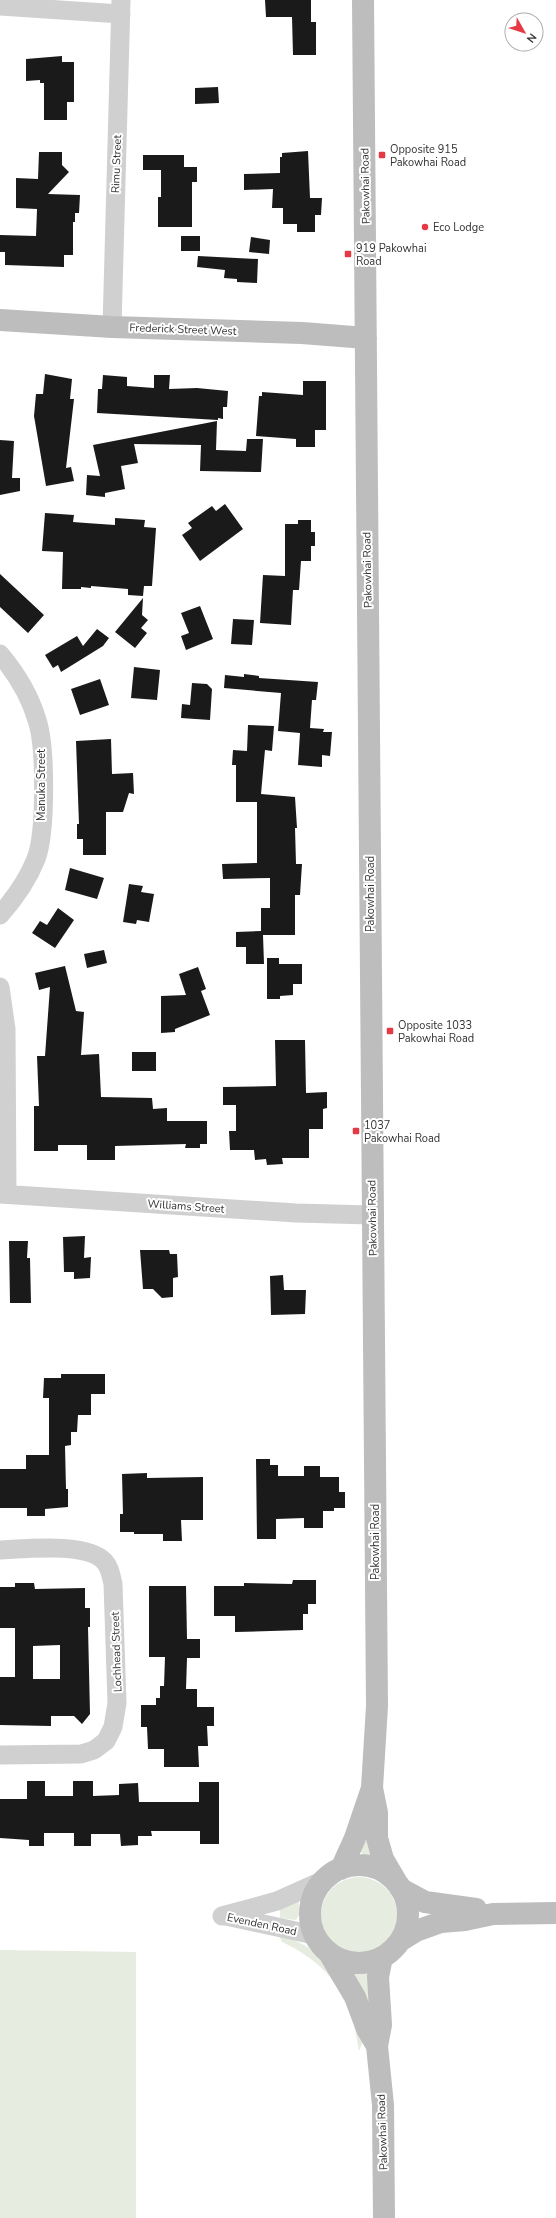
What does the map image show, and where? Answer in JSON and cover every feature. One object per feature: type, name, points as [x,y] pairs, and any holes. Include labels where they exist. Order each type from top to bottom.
[{"type":"main road","name":"Pakowhai Road","points":[[363,0],[371,1215],[377,1706],[372,1788],[377,1813],[377,1838],[384,1859],[400,1888]]},
{"type":"main road","name":"Frederick Street West","points":[[0,320],[112,327],[302,333],[366,338]]},
{"type":"main road","name":"Pakowhai Road","points":[[333,1874],[355,1838],[372,1788]]},
{"type":"main road","points":[[493,1914],[467,1907],[425,1902],[400,1888],[387,1874],[370,1867],[351,1866],[333,1874],[316,1892],[311,1906],[310,1921],[314,1935],[329,1953],[339,1959],[361,1963],[382,1957],[392,1950],[400,1941],[416,1931],[441,1922],[465,1920],[493,1914],[556,1913]]},
{"type":"main road","points":[[400,1888],[406,1902],[408,1915],[405,1929],[400,1941]]},
{"type":"main road","name":"Pakowhai Road","points":[[329,1953],[356,1997],[367,2029],[377,2046]]},
{"type":"main road","name":"Pakowhai Road","points":[[382,1957],[378,1977],[381,2025],[377,2046],[383,2105],[384,2218]]},
{"type":"street","points":[[0,6],[121,7]]},
{"type":"street","name":"Rimu Street","points":[[112,327],[121,7]]},
{"type":"street","name":"Manuka Street","points":[[0,654],[20,683],[37,721],[41,744],[42,795],[41,829],[37,857],[27,879],[0,915]]},
{"type":"street","points":[[0,988],[6,1029],[4,1194]]},
{"type":"street","name":"Williams Street","points":[[4,1194],[296,1213],[371,1215]]},
{"type":"street","name":"Lochhead Street","points":[[0,1550],[73,1549],[89,1552],[104,1560],[110,1571],[114,1584],[117,1703],[113,1727],[106,1741],[94,1750],[81,1754],[0,1755]]},
{"type":"street","name":"Evenden Road","points":[[314,1935],[222,1916],[277,1901],[333,1874]]},
{"type":"shaded area","points":[[371,1840],[376,1858],[364,1856],[359,1850],[363,1842]]},
{"type":"shaded area","points":[[359,1877],[374,1880],[386,1888],[394,1900],[397,1915],[394,1930],[386,1942],[374,1950],[359,1953],[344,1950],[332,1942],[324,1930],[321,1915],[324,1900],[332,1888],[344,1880]]},
{"type":"shaded area","points":[[299,1900],[299,1915],[296,1920],[280,1918],[280,1908]]},
{"type":"shaded area","points":[[279,1936],[298,1942],[313,1951],[325,1962],[335,1976],[350,2007],[363,2041],[359,2051],[353,2021],[348,2004],[342,1992],[315,1963],[294,1948],[282,1942]]},
{"type":"shaded area","points":[[0,1950],[136,1952],[136,2218],[0,2218]]},
{"type":"shaded area","points":[[351,1973],[368,1973],[375,2022]]},
{"type":"building","points":[[265,0],[311,0],[311,22],[316,22],[316,55],[293,55],[292,17],[266,17]]},
{"type":"building","points":[[62,56],[62,62],[74,62],[74,102],[67,102],[67,120],[44,120],[44,83],[40,83],[40,80],[26,81],[26,59]]},
{"type":"building","points":[[218,87],[219,103],[195,104],[195,88]]},
{"type":"building","points":[[308,151],[310,198],[322,198],[321,215],[315,215],[315,232],[297,232],[297,224],[283,224],[283,208],[272,208],[273,189],[244,190],[244,174],[280,173],[280,157],[282,157],[282,153]]},
{"type":"building","points":[[39,152],[62,152],[62,165],[69,172],[48,194],[80,195],[79,213],[75,213],[75,222],[73,222],[73,255],[64,255],[64,267],[5,265],[5,252],[0,252],[0,235],[36,236],[37,209],[16,208],[16,178],[38,179]]},
{"type":"building","points":[[143,155],[184,155],[184,167],[197,167],[197,182],[192,182],[192,227],[158,227],[158,197],[161,197],[161,170],[143,170]]},
{"type":"building","points":[[181,236],[200,236],[200,251],[181,251]]},
{"type":"building","points":[[251,237],[270,240],[269,254],[249,252]]},
{"type":"building","points":[[198,256],[258,259],[257,283],[237,282],[237,279],[224,278],[225,270],[197,267]]},
{"type":"building","points":[[45,374],[72,379],[70,399],[74,399],[66,468],[71,467],[74,481],[46,486],[34,416],[36,394],[43,394]]},
{"type":"building","points":[[103,375],[127,377],[127,386],[154,388],[154,375],[170,375],[169,389],[197,388],[228,391],[227,407],[223,407],[223,419],[218,418],[218,420],[97,413],[98,389],[102,389]]},
{"type":"building","points":[[303,381],[326,381],[326,430],[315,430],[315,447],[296,447],[296,439],[256,436],[259,396],[262,396],[262,392],[303,395]]},
{"type":"building","points":[[217,421],[216,450],[246,451],[247,439],[263,439],[261,472],[200,471],[201,445],[134,444],[138,463],[121,466],[125,489],[105,493],[105,497],[86,495],[87,475],[100,476],[93,445]]},
{"type":"building","points":[[0,440],[14,441],[12,478],[20,478],[20,491],[0,495]]},
{"type":"building","points":[[225,504],[243,529],[200,561],[182,535],[192,528],[188,523],[212,506],[216,511]]},
{"type":"building","points":[[45,513],[74,515],[73,522],[86,523],[115,525],[115,518],[145,520],[144,527],[156,528],[152,586],[144,586],[143,596],[128,595],[128,589],[91,586],[91,588],[81,587],[81,589],[62,589],[63,552],[42,551]]},
{"type":"building","points":[[298,520],[311,520],[311,532],[315,532],[315,546],[311,546],[311,561],[301,561],[299,590],[293,590],[291,625],[260,623],[263,575],[285,576],[285,524],[298,524]]},
{"type":"building","points":[[0,574],[44,615],[28,633],[0,607]]},
{"type":"building","points":[[143,598],[142,615],[148,620],[141,628],[147,633],[135,648],[115,632]]},
{"type":"building","points":[[200,606],[213,639],[186,650],[181,636],[189,633],[181,613]]},
{"type":"building","points":[[233,619],[254,620],[252,645],[231,644]]},
{"type":"building","points":[[97,629],[109,638],[103,646],[61,672],[58,665],[53,668],[45,655],[77,636],[83,646]]},
{"type":"building","points":[[134,667],[160,670],[157,700],[131,698]]},
{"type":"building","points":[[244,674],[259,676],[259,678],[318,682],[316,700],[312,700],[310,728],[324,729],[323,732],[332,732],[330,756],[322,755],[322,767],[298,765],[300,733],[278,731],[281,693],[224,688],[225,675],[244,677]]},
{"type":"building","points":[[100,679],[109,705],[80,715],[71,689]]},
{"type":"building","points":[[192,683],[207,684],[212,689],[210,720],[181,718],[182,704],[190,705]]},
{"type":"building","points":[[248,725],[274,726],[272,751],[265,750],[261,794],[295,797],[297,828],[295,828],[296,864],[302,864],[300,895],[295,895],[295,935],[263,935],[264,964],[246,964],[246,947],[236,947],[236,932],[261,931],[261,908],[270,908],[270,878],[223,879],[222,864],[257,863],[257,802],[236,802],[236,765],[232,765],[233,750],[247,751]]},
{"type":"building","points":[[111,739],[112,774],[133,773],[134,794],[129,793],[123,812],[106,812],[106,855],[83,855],[83,839],[77,839],[77,824],[79,824],[76,741]]},
{"type":"building","points":[[70,868],[104,878],[97,899],[65,890]]},
{"type":"building","points":[[129,884],[143,886],[141,892],[154,894],[149,922],[137,920],[136,924],[123,922]]},
{"type":"building","points":[[58,908],[74,920],[55,948],[32,933],[40,921],[47,925]]},
{"type":"building","points":[[104,950],[107,963],[87,968],[84,954]]},
{"type":"building","points":[[267,958],[279,958],[279,964],[302,964],[302,984],[293,984],[293,995],[280,996],[280,999],[267,999]]},
{"type":"building","points":[[65,966],[76,1011],[84,1012],[81,1055],[99,1054],[101,1097],[152,1098],[153,1109],[167,1108],[167,1121],[207,1121],[207,1144],[200,1144],[200,1148],[185,1148],[186,1144],[115,1146],[115,1160],[87,1160],[87,1145],[58,1145],[58,1151],[34,1151],[34,1106],[39,1106],[37,1056],[45,1056],[50,987],[39,990],[35,973]]},
{"type":"building","points":[[198,967],[206,989],[201,991],[210,1015],[175,1029],[175,1032],[161,1033],[161,996],[186,995],[179,974]]},
{"type":"building","points":[[275,1040],[305,1040],[306,1093],[327,1092],[327,1108],[323,1109],[323,1129],[309,1129],[309,1158],[282,1158],[283,1164],[267,1165],[266,1159],[255,1160],[254,1150],[230,1150],[229,1131],[236,1131],[236,1105],[223,1105],[223,1087],[276,1086]]},
{"type":"building","points":[[132,1052],[156,1052],[156,1071],[132,1071]]},
{"type":"building","points":[[85,1236],[84,1258],[91,1257],[90,1278],[74,1279],[74,1272],[64,1272],[63,1237]]},
{"type":"building","points":[[9,1241],[28,1241],[27,1258],[30,1258],[31,1303],[10,1303]]},
{"type":"building","points":[[140,1250],[169,1250],[170,1254],[177,1254],[178,1277],[173,1278],[173,1297],[162,1298],[153,1289],[143,1289]]},
{"type":"building","points":[[283,1275],[284,1290],[306,1290],[305,1314],[271,1315],[270,1276]]},
{"type":"building","points":[[61,1374],[105,1374],[105,1394],[91,1394],[91,1415],[78,1415],[77,1432],[71,1432],[71,1445],[65,1446],[68,1507],[45,1509],[45,1516],[27,1516],[27,1508],[0,1508],[0,1469],[26,1469],[26,1455],[49,1455],[49,1398],[43,1398],[44,1378],[61,1378]]},
{"type":"building","points":[[256,1459],[270,1459],[270,1465],[278,1465],[278,1476],[304,1476],[304,1466],[320,1466],[320,1477],[339,1477],[339,1492],[345,1492],[345,1508],[334,1508],[334,1511],[323,1511],[323,1528],[304,1528],[304,1518],[276,1519],[276,1539],[257,1539]]},
{"type":"building","points":[[147,1473],[147,1478],[203,1477],[203,1520],[181,1520],[182,1541],[163,1541],[163,1534],[134,1534],[134,1532],[120,1532],[120,1514],[123,1514],[122,1474]]},
{"type":"building","points":[[293,1580],[316,1580],[316,1604],[308,1604],[308,1614],[303,1614],[303,1630],[235,1632],[235,1616],[214,1616],[214,1586],[244,1586],[244,1583],[292,1584]]},
{"type":"building","points":[[15,1583],[34,1583],[35,1589],[85,1588],[85,1608],[90,1608],[90,1627],[88,1627],[90,1714],[82,1724],[74,1716],[51,1716],[51,1726],[0,1725],[0,1677],[15,1677],[15,1628],[0,1628],[0,1587],[15,1587]],"holes":[[[60,1645],[60,1679],[33,1679],[33,1646]]]},
{"type":"building","points":[[149,1586],[186,1586],[187,1639],[200,1639],[200,1658],[187,1658],[186,1689],[197,1689],[197,1707],[214,1707],[214,1726],[207,1726],[208,1746],[198,1746],[199,1767],[164,1767],[164,1749],[148,1749],[147,1727],[141,1727],[141,1705],[156,1705],[156,1698],[160,1698],[160,1686],[164,1686],[165,1657],[149,1657]]},
{"type":"building","points":[[27,1781],[45,1781],[45,1796],[73,1796],[73,1781],[93,1781],[93,1796],[119,1795],[119,1784],[138,1783],[139,1802],[199,1802],[199,1782],[219,1782],[219,1844],[200,1844],[200,1831],[151,1831],[152,1836],[138,1836],[138,1845],[121,1846],[120,1834],[91,1834],[91,1846],[74,1846],[74,1833],[44,1833],[44,1846],[29,1846],[29,1840],[0,1838],[0,1799],[27,1799]]},
{"type":"place","name":"Opposite 915 Pakowhai Road","points":[[382,155]]},
{"type":"place","name":"Eco Lodge","points":[[425,227]]},
{"type":"place","name":"919 Pakowhai Road","points":[[348,254]]},
{"type":"place","name":"Opposite 1033 Pakowhai Road","points":[[390,1031]]},
{"type":"place","name":"1037 Pakowhai Road","points":[[356,1131]]}]
